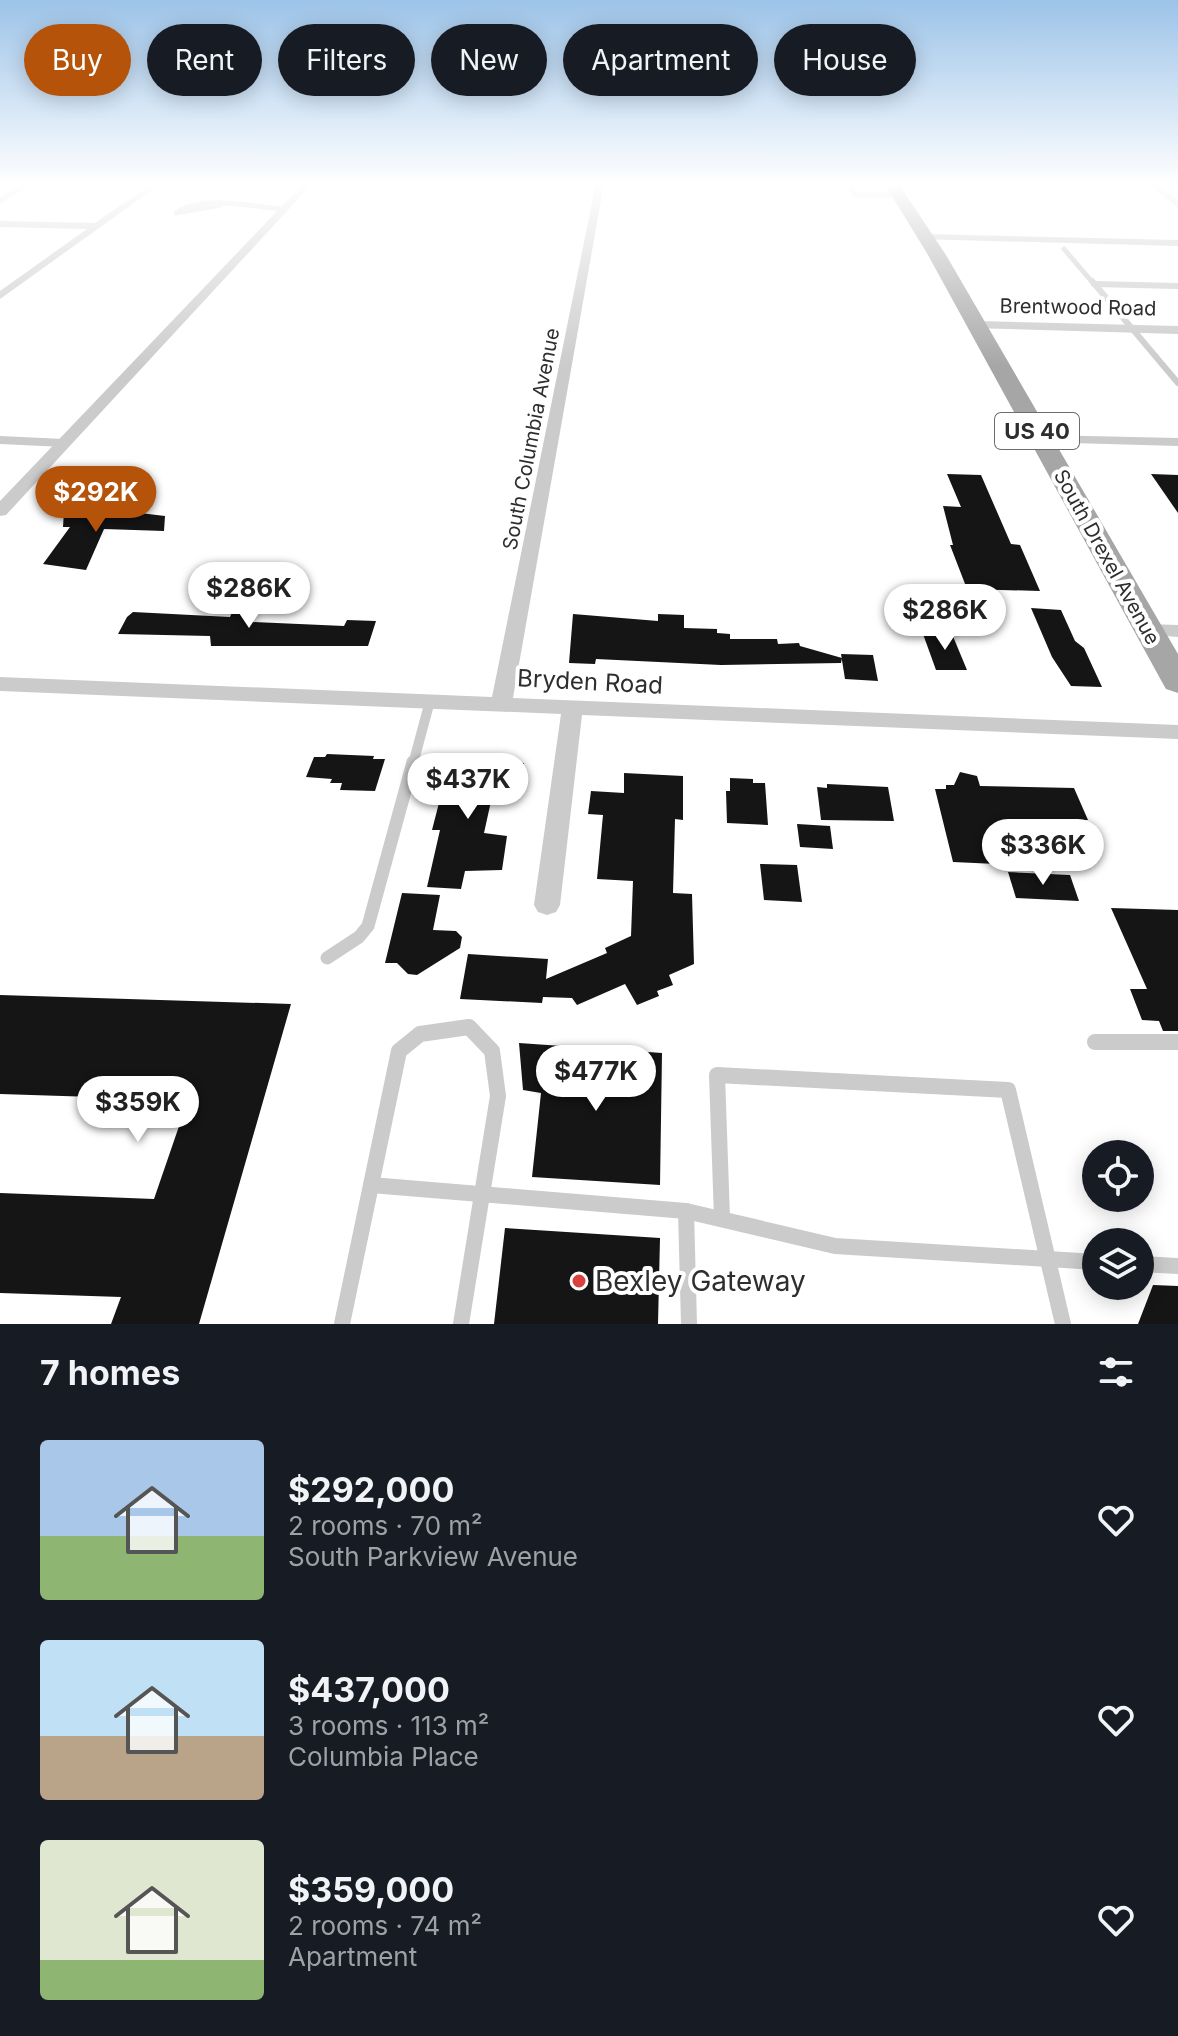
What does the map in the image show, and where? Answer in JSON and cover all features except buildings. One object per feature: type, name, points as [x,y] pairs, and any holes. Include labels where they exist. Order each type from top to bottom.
[{"type":"main road","name":"South Drexel Avenue","points":[[930,245],[1162,643],[1178,682]]},
{"type":"street","points":[[0,296],[70,245]]},
{"type":"street","points":[[0,511],[250,245]]},
{"type":"street","name":"South Columbia Avenue","points":[[501,704],[588,245]]},
{"type":"street","points":[[982,245],[1178,252]]},
{"type":"street","name":"Brentwood Road","points":[[976,325],[1178,330]]},
{"type":"street","points":[[1044,445],[1178,442]]},
{"type":"street","points":[[1044,445],[1178,453]]},
{"type":"street","points":[[1162,643],[1178,631]]},
{"type":"street","name":"Bryden Road","points":[[0,684],[1178,732]]},
{"type":"street","points":[[547,905],[572,707]]},
{"type":"lane","points":[[1064,249],[1177,380]]},
{"type":"lane","points":[[1094,284],[1178,286]]},
{"type":"lane","points":[[0,440],[64,443]]},
{"type":"lane","points":[[327,958],[359,937],[368,926],[430,701]]},
{"type":"lane","points":[[342,1324],[399,1051],[420,1034],[469,1027],[492,1051],[498,1096],[461,1324]]},
{"type":"lane","points":[[1095,1042],[1178,1042]]},
{"type":"lane","points":[[722,1218],[717,1075],[1008,1090],[1063,1324]]},
{"type":"lane","points":[[371,1185],[686,1211],[835,1246],[1082,1261]]},
{"type":"lane","points":[[686,1211],[689,1324]]},
{"type":"lane","points":[[1154,1265],[1178,1266]]},
{"type":"place","name":"Bexley Gateway","points":[[579,1281]]}]
